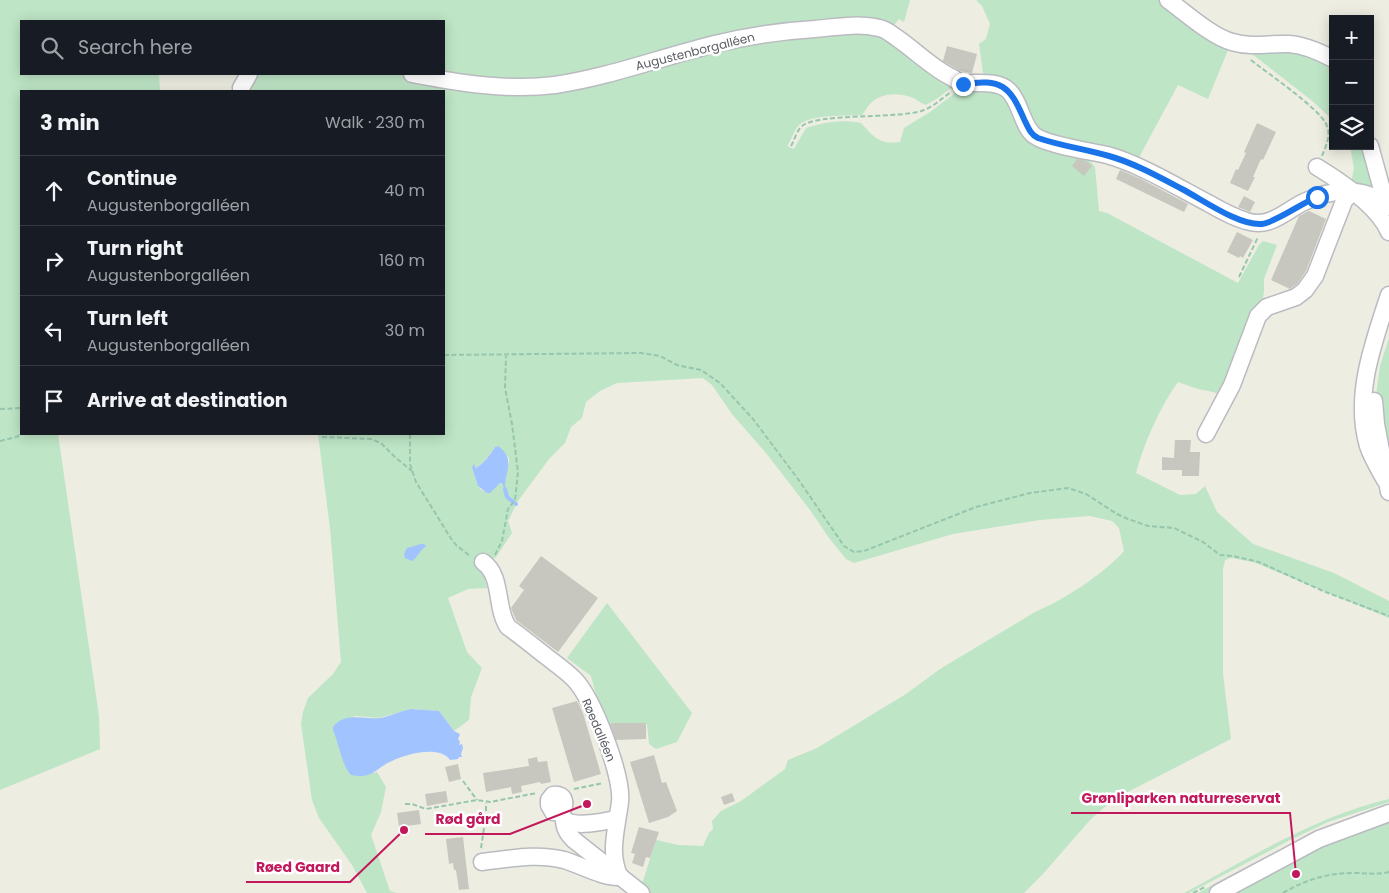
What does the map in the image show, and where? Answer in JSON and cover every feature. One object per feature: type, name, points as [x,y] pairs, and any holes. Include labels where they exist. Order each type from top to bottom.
[{"type":"street","points":[[1168,0],[1199,23],[1230,41],[1260,46],[1298,45],[1329,57]]},
{"type":"street","name":"Augustenborgalléen","points":[[419,75],[478,84],[538,86],[604,75],[714,44],[753,36],[790,31],[859,26],[884,29],[906,44],[937,70],[963,84],[992,84],[1006,88],[1016,102],[1030,131],[1038,138],[1123,160],[1174,184],[1238,219],[1255,224],[1263,224]]},
{"type":"street","points":[[241,88],[248,75]]},
{"type":"street","points":[[1371,150],[1387,206]]},
{"type":"street","points":[[1317,167],[1344,184],[1379,215],[1389,232]]},
{"type":"street","points":[[1206,434],[1232,385],[1258,316],[1267,307],[1296,297],[1305,290],[1315,276],[1344,201],[1352,192]]},
{"type":"street","points":[[1263,224],[1274,220],[1305,202],[1333,193],[1352,192],[1371,195],[1387,206]]},
{"type":"street","points":[[1387,486],[1369,447],[1365,431],[1364,406],[1367,369],[1389,295]]},
{"type":"street","points":[[1387,486],[1376,424],[1374,400],[1378,361],[1389,327]]},
{"type":"street","name":"Røedalléen","points":[[486,564],[493,573],[502,617],[505,623],[575,680],[587,698],[594,714],[616,768],[620,790],[614,861],[615,877]]},
{"type":"street","points":[[563,809],[572,823],[582,824],[617,819]]},
{"type":"street","points":[[563,809],[566,832],[615,877],[641,893]]},
{"type":"street","points":[[1218,893],[1319,839],[1389,813]]},
{"type":"street","points":[[482,862],[546,856],[615,877]]},
{"type":"street","points":[[587,877],[615,877]]},
{"type":"path","points":[[1251,60],[1304,101],[1325,121],[1328,126],[1328,138],[1326,148],[1317,167]]},
{"type":"path","points":[[791,146],[804,124],[827,119],[894,116],[922,111],[963,84]]},
{"type":"path","points":[[1239,277],[1256,244],[1263,224]]},
{"type":"path","points":[[445,355],[641,353],[660,356],[678,365],[701,370],[710,375],[735,397],[798,479],[844,546],[854,552],[873,548],[976,507],[1030,492],[1068,488],[1086,494],[1128,519],[1148,526],[1174,528],[1203,542],[1220,555],[1259,562],[1323,591],[1389,616]]},
{"type":"path","points":[[410,435],[412,471],[416,482],[456,545],[471,557],[486,564],[502,541],[508,509],[515,500],[518,472],[505,388],[506,355]]},
{"type":"path","points":[[0,409],[20,408]]},
{"type":"path","points":[[0,440],[20,435]]},
{"type":"path","points":[[322,437],[372,438],[382,444],[412,471]]},
{"type":"path","points":[[563,809],[573,789],[592,786],[618,778]]},
{"type":"path","points":[[463,781],[477,800]]},
{"type":"path","points":[[405,804],[412,804],[426,809],[477,800],[486,802],[544,792]]},
{"type":"path","points":[[482,862],[481,843],[485,827],[486,802]]},
{"type":"path","points":[[1283,893],[1304,882],[1333,874],[1389,872]]},
{"type":"green space","points":[[0,0],[910,0],[904,22],[899,19],[891,29],[837,24],[552,83],[445,74],[445,20],[20,20],[20,75],[159,75],[160,90],[20,90],[20,435],[58,435],[99,716],[100,749],[0,790]]},
{"type":"green space","points":[[976,0],[1164,0],[1230,45],[1208,99],[1178,85],[1136,163],[1048,139],[983,73],[979,44],[986,39],[990,24],[982,6]]},
{"type":"green space","points":[[874,29],[955,85],[926,105],[906,95],[894,94],[883,96],[873,101],[862,115],[829,116],[804,121],[797,127],[787,146],[794,149],[806,128],[840,121],[861,123],[882,141],[900,142],[904,128],[930,112],[955,93],[968,89],[1003,91],[1024,126],[1082,152],[1095,167],[1099,211],[1107,213],[1238,283],[1263,241],[1277,245],[1264,279],[1262,304],[1220,395],[1178,382],[1153,426],[1136,473],[1180,495],[1196,494],[1205,486],[1217,512],[1253,544],[1334,573],[1389,601],[1389,618],[1253,562],[1231,558],[1225,560],[1223,569],[1223,674],[1231,739],[1114,799],[1091,819],[1024,893],[650,893],[639,885],[643,881],[656,840],[678,845],[703,846],[713,829],[712,821],[721,811],[741,801],[785,769],[788,760],[817,748],[906,694],[940,669],[1035,612],[1070,594],[1095,577],[1124,551],[1119,528],[1112,521],[1090,516],[1040,520],[953,534],[854,563],[846,559],[766,453],[732,414],[712,385],[703,378],[617,383],[600,391],[586,402],[582,418],[571,427],[565,443],[549,459],[518,501],[508,521],[512,533],[496,557],[482,565],[487,588],[468,589],[448,598],[467,652],[482,668],[471,697],[469,720],[454,731],[439,711],[411,709],[379,718],[355,716],[336,723],[340,749],[350,774],[377,772],[386,787],[381,812],[371,835],[390,891],[397,893],[367,893],[352,865],[319,818],[312,800],[301,724],[308,698],[333,674],[341,662],[330,528],[318,435],[445,435],[445,90],[248,90],[252,75],[411,75],[497,88],[717,46]],"holes":[[[498,446],[509,458],[505,483],[500,483],[491,491],[481,490],[477,483],[475,465],[476,468]]]},
{"type":"green space","points":[[1286,46],[1329,60],[1329,116],[1311,100],[1243,47]]},
{"type":"green space","points":[[1351,150],[1368,150],[1379,192],[1351,182],[1354,168]]},
{"type":"green space","points":[[1389,338],[1389,483],[1376,395],[1380,366]]},
{"type":"green space","points":[[607,603],[692,713],[677,742],[656,749],[649,744],[647,724],[604,725],[591,676],[567,658]]},
{"type":"green space","points":[[1389,799],[1389,802],[1328,822],[1189,893],[1184,893],[1309,827],[1362,806]]},
{"type":"green space","points":[[1375,810],[1282,854],[1208,893],[1198,893],[1307,837]]},
{"type":"green space","points":[[1389,817],[1389,893],[1226,893],[1290,858]]},
{"type":"water","points":[[498,446],[507,456],[508,460],[505,488],[500,483],[490,493],[487,493],[478,486],[472,467],[474,464],[476,468],[479,466]]},
{"type":"water","points":[[421,544],[426,546],[412,561],[405,558],[404,554],[407,548]]},
{"type":"water","points":[[411,709],[439,711],[454,731],[460,734],[458,739],[459,745],[462,744],[463,748],[462,757],[450,760],[445,755],[439,753],[422,752],[398,758],[368,775],[357,776],[350,774],[342,759],[333,727],[343,719],[355,717],[381,718]]},
{"type":"building","points":[[947,46],[977,54],[972,73],[960,71],[943,61]]},
{"type":"building","points":[[1257,123],[1276,132],[1263,160],[1261,159],[1248,191],[1230,183],[1246,153],[1244,152]]},
{"type":"building","points":[[1077,159],[1086,161],[1092,166],[1084,176],[1072,166]]},
{"type":"building","points":[[1120,170],[1188,204],[1184,212],[1116,179]]},
{"type":"building","points":[[1244,196],[1255,202],[1250,212],[1238,207]]},
{"type":"building","points":[[1309,211],[1326,219],[1306,271],[1298,283],[1290,289],[1271,280],[1299,216]]},
{"type":"building","points":[[1237,232],[1253,240],[1243,258],[1227,252]]},
{"type":"building","points":[[1175,440],[1191,440],[1190,452],[1200,452],[1199,476],[1182,476],[1182,470],[1162,470],[1162,457],[1174,458]]},
{"type":"building","points":[[541,556],[598,598],[558,652],[516,620],[511,608],[524,590],[519,586]]},
{"type":"building","points":[[577,701],[583,713],[601,774],[574,782],[552,708]]},
{"type":"building","points":[[646,723],[646,739],[616,740],[610,724]]},
{"type":"building","points":[[654,755],[662,783],[666,782],[677,811],[668,817],[649,823],[630,762]]},
{"type":"building","points":[[537,757],[538,762],[547,761],[551,782],[521,786],[522,792],[512,794],[511,787],[486,792],[483,773],[529,766],[528,759]]},
{"type":"building","points":[[458,764],[461,779],[449,782],[445,767]]},
{"type":"building","points":[[446,791],[448,802],[427,806],[425,794]]},
{"type":"building","points":[[732,793],[735,801],[724,805],[721,797]]},
{"type":"building","points":[[419,810],[421,824],[399,827],[397,813]]},
{"type":"building","points":[[639,827],[659,832],[650,858],[646,857],[643,867],[632,863],[635,854],[631,853]]},
{"type":"building","points":[[463,837],[469,889],[459,890],[456,870],[454,870],[453,863],[449,864],[446,839]]},
{"type":"waterway","points":[[505,489],[507,497],[516,504]]},
{"type":"place","name":"Rød gård","points":[[587,804]]},
{"type":"place","name":"Røed Gaard","points":[[404,830]]},
{"type":"place","name":"Grønliparken naturreservat","points":[[1296,874]]},
{"type":"route","points":[[963,84],[992,84],[1006,88],[1016,102],[1030,131],[1038,138],[1123,160],[1174,184],[1238,219],[1255,224],[1263,224],[1317,197]]}]
